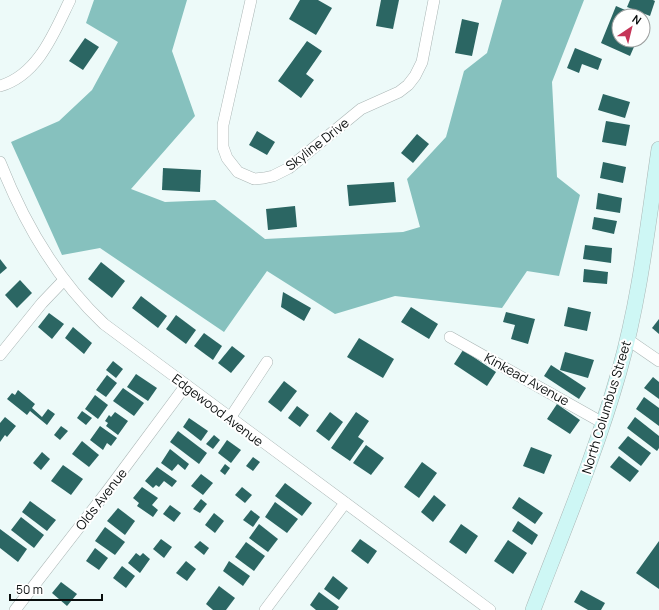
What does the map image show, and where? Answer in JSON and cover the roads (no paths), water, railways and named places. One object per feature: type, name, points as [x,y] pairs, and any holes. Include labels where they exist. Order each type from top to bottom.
[{"type":"main road","name":"North Columbus Street","points":[[533,610],[603,423],[628,338],[659,148]]},
{"type":"street","points":[[0,86],[12,83],[24,74],[42,54],[52,39],[70,0]]},
{"type":"street","name":"Skyline Drive","points":[[251,0],[223,125],[222,142],[227,158],[238,172],[254,179],[273,176],[289,168],[361,109],[398,92],[408,85],[415,76],[422,62],[434,0]]},
{"type":"street","name":"Edgewood Avenue","points":[[0,162],[20,210],[47,257],[85,306],[104,324],[490,610]]},
{"type":"street","points":[[0,355],[42,303],[64,280]]},
{"type":"street","name":"Kinkead Avenue","points":[[450,337],[603,423]]},
{"type":"street","points":[[628,338],[659,361]]},
{"type":"street","points":[[230,418],[267,362]]},
{"type":"street","name":"Olds Avenue","points":[[14,610],[108,490],[186,385]]},
{"type":"street","points":[[265,610],[345,503]]}]
